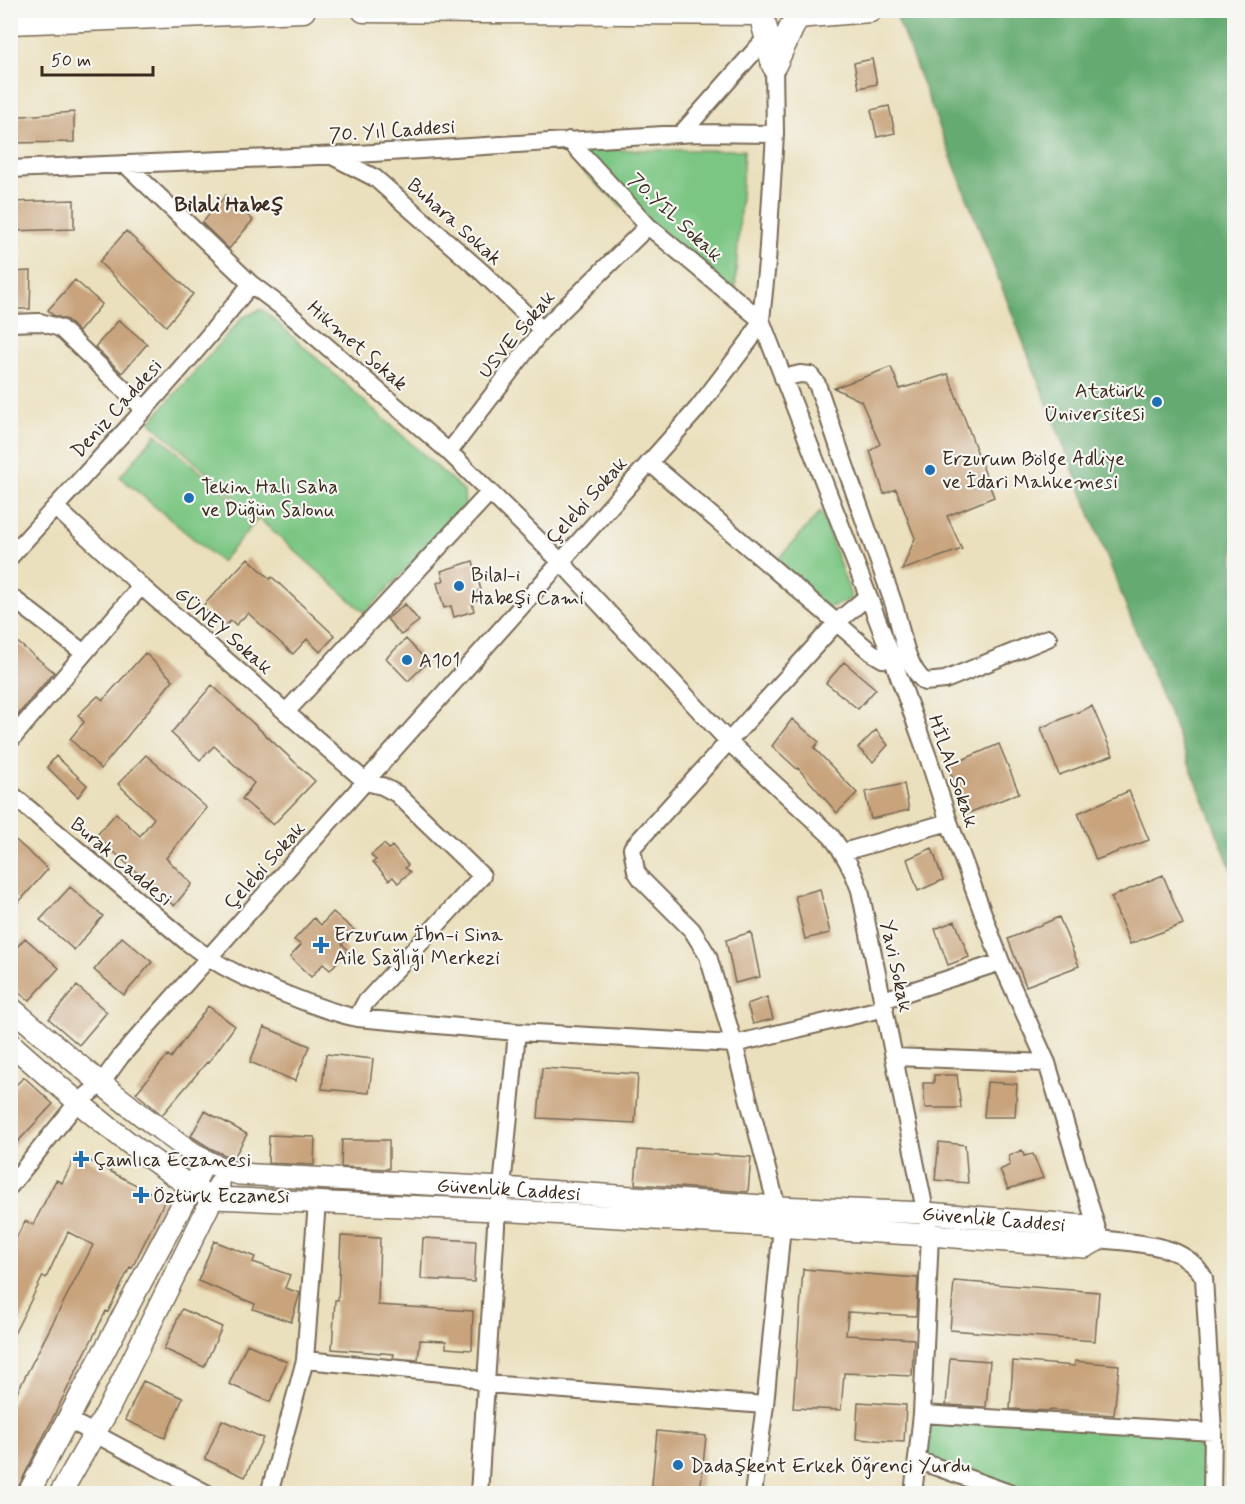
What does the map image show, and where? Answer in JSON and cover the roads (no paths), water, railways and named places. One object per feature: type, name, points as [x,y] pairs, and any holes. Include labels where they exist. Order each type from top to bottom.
[{"type":"highway","points":[[10,22],[303,10]]},
{"type":"highway","points":[[364,10],[760,12],[772,18],[785,19],[801,13],[870,10]]},
{"type":"highway","points":[[760,12],[774,66]]},
{"type":"highway","points":[[774,66],[801,13]]},
{"type":"main road","name":"Güvenlik Caddesi","points":[[10,1007],[100,1085],[205,1162],[225,1170],[254,1175],[501,1188],[779,1217],[930,1235],[1085,1247],[1100,1239],[1085,1226],[926,1213],[779,1217],[497,1210],[214,1198],[191,1188],[77,1103],[10,1043]]},
{"type":"main road","points":[[28,1494],[205,1162]]},
{"type":"main road","points":[[60,1494],[96,1433],[214,1198],[225,1170]]},
{"type":"street","points":[[681,134],[766,38]]},
{"type":"street","name":"Çelebi Sokak","points":[[10,1186],[77,1103],[100,1085],[121,1056],[560,561],[698,409],[725,370],[750,340],[761,320],[767,262],[775,134],[774,66]]},
{"type":"street","name":"70. Yıl Caddesi","points":[[10,170],[331,155],[681,134],[775,134]]},
{"type":"street","name":"70.YIL Sokak","points":[[569,140],[648,226],[761,320]]},
{"type":"street","name":"Buhara Sokak","points":[[331,155],[375,178],[483,273],[542,330]]},
{"type":"street","name":"Hikmet Sokak","points":[[125,164],[251,284],[279,305],[449,452],[560,561]]},
{"type":"street","name":"USVE Sokak","points":[[449,452],[542,330],[648,226]]},
{"type":"street","name":"Deniz Caddesi","points":[[10,557],[144,409],[251,284]]},
{"type":"street","name":"HİLAL Sokak","points":[[761,320],[893,660],[930,760],[949,822],[1001,962],[1047,1063],[1100,1239]]},
{"type":"street","points":[[10,323],[40,322],[60,328],[144,409]]},
{"type":"street","points":[[783,378],[800,374],[810,375],[817,384],[892,599],[910,661],[918,676],[925,682],[945,680],[1048,638]]},
{"type":"street","points":[[649,462],[876,656],[893,660]]},
{"type":"street","points":[[286,712],[490,492]]},
{"type":"street","name":"GÜNEY Sokak","points":[[55,507],[141,586],[366,782]]},
{"type":"street","name":"Yavi Sokak","points":[[560,561],[729,742],[831,836],[853,870],[860,890],[930,1235],[922,1414],[913,1494]]},
{"type":"street","points":[[10,741],[141,586]]},
{"type":"street","points":[[10,596],[84,653]]},
{"type":"street","points":[[753,1494],[765,1405],[779,1217],[734,1044],[705,949],[692,930],[642,880],[636,871],[632,848],[837,622],[868,596]]},
{"type":"street","points":[[357,1018],[365,1003],[482,876],[397,794],[382,786],[366,782]]},
{"type":"street","name":"Burak Caddesi","points":[[10,793],[208,959],[252,982],[333,1013],[357,1018],[517,1032],[734,1044],[884,1004],[1001,962]]},
{"type":"street","points":[[843,852],[949,822]]},
{"type":"street","points":[[478,1494],[497,1210],[517,1032]]},
{"type":"street","points":[[895,1057],[1047,1063]]},
{"type":"street","points":[[269,1494],[305,1360],[317,1202]]},
{"type":"street","points":[[1100,1239],[1175,1252],[1189,1259],[1204,1278],[1213,1432],[1212,1494]]},
{"type":"street","points":[[305,1360],[464,1375],[486,1384],[765,1405]]},
{"type":"street","points":[[922,1414],[1213,1432]]},
{"type":"street","points":[[67,1419],[208,1494]]},
{"type":"street","points":[[917,1461],[1012,1494]]},
{"type":"place","name":"Atatürk Üniversitesi","points":[[1157,402]]},
{"type":"place","name":"Erzurum Bölge Adliye ve İdari Mahkemesi","points":[[930,470]]},
{"type":"place","name":"Tekin Halı Saha ve Düğün Salonu","points":[[189,498]]},
{"type":"place","name":"Bilal-i Habeşi Cami","points":[[459,586]]},
{"type":"place","name":"A101","points":[[407,660]]},
{"type":"place","name":"Erzurum İbn-i Sina Aile Sağlığı Merkezi","points":[[321,945]]},
{"type":"place","name":"Çamlıca Eczanesi","points":[[81,1159]]},
{"type":"place","name":"Öztürk Eczanesi","points":[[141,1195]]},
{"type":"place","name":"Dadaşkent Erkek Öğrenci Yurdu","points":[[678,1465]]},
{"type":"district","name":"Bilali Habeş","points":[[229,204]]}]
